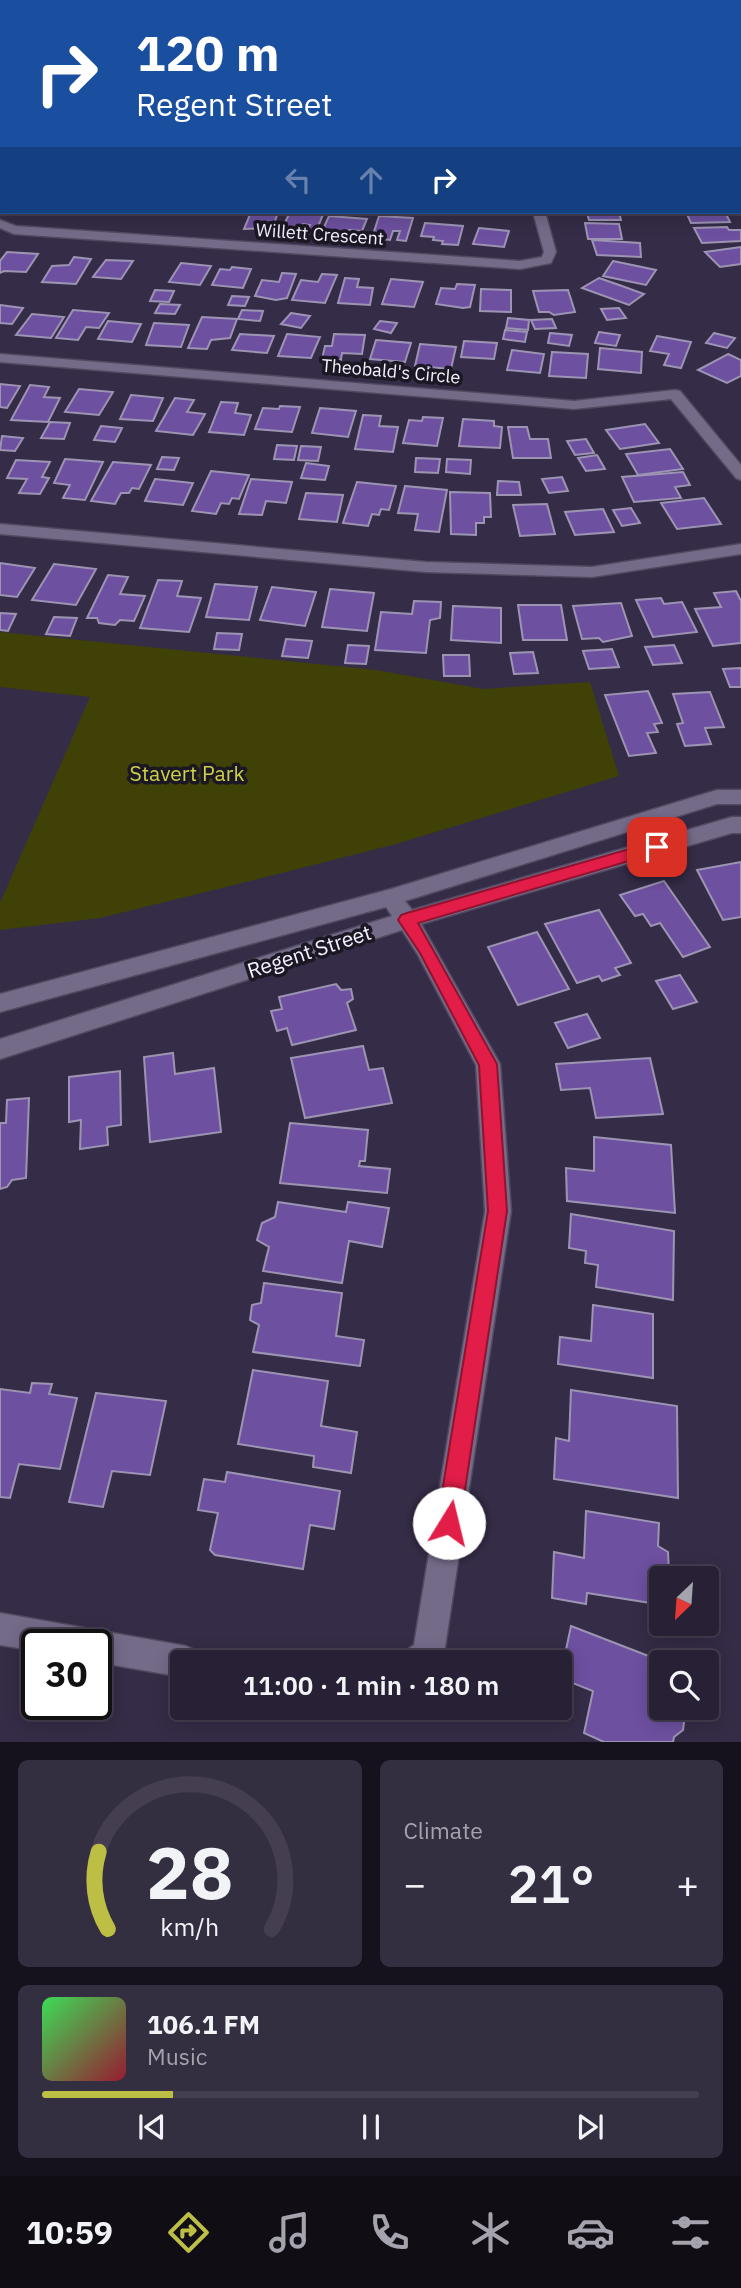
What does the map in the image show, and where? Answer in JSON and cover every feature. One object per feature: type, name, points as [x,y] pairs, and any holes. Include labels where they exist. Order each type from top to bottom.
[{"type":"street","name":"Willett Crescent","points":[[0,224],[14,230],[520,265],[547,260],[550,252],[540,214]]},
{"type":"street","name":"Theobald's Circle","points":[[0,358],[574,405],[676,394],[741,475]]},
{"type":"street","points":[[0,529],[426,567],[578,572],[741,549]]},
{"type":"street","name":"Regent Street","points":[[0,1003],[391,897],[717,797],[741,797]]},
{"type":"street","name":"Regent Street","points":[[0,1049],[407,920],[732,825],[741,825]]},
{"type":"street","points":[[391,897],[426,948],[488,1064],[498,1211],[429,1650]]},
{"type":"street","points":[[0,1629],[21,1633]]},
{"type":"street","points":[[112,1649],[170,1659]]},
{"type":"green space","name":"Stavert Park","points":[[0,632],[376,670],[483,689],[590,682],[619,776],[396,844],[234,885],[100,918],[0,930],[0,903],[90,697],[0,687]]},
{"type":"building","points":[[250,214],[278,214],[272,228],[244,229]]},
{"type":"building","points":[[289,214],[323,214],[315,234],[306,233],[310,225],[303,224],[299,233],[281,231]]},
{"type":"building","points":[[587,214],[620,214],[621,220],[589,220]]},
{"type":"building","points":[[687,214],[726,214],[730,222],[691,223]]},
{"type":"building","points":[[329,216],[367,219],[362,231],[349,230],[347,235],[337,237],[320,236]]},
{"type":"building","points":[[379,216],[413,218],[406,241],[397,240],[400,231],[393,231],[390,240],[372,238]]},
{"type":"building","points":[[425,223],[463,226],[458,245],[442,244],[443,241],[433,240],[434,237],[421,236]]},
{"type":"building","points":[[585,223],[619,224],[622,239],[588,239]]},
{"type":"building","points":[[727,227],[729,230],[741,230],[741,241],[702,243],[694,228]]},
{"type":"building","points":[[479,228],[509,231],[504,247],[473,244]]},
{"type":"building","points":[[592,240],[640,243],[641,257],[597,255]]},
{"type":"building","points":[[741,247],[741,264],[720,267],[705,252]]},
{"type":"building","points":[[7,252],[38,254],[26,272],[0,273],[0,261]]},
{"type":"building","points":[[74,257],[91,259],[76,284],[42,282],[52,266],[69,265]]},
{"type":"building","points":[[106,260],[133,261],[121,279],[93,277]]},
{"type":"building","points":[[613,261],[656,270],[646,285],[603,276]]},
{"type":"building","points":[[181,263],[211,266],[200,285],[169,282]]},
{"type":"building","points":[[232,267],[251,269],[243,288],[212,285],[220,269],[230,270]]},
{"type":"building","points":[[282,273],[296,274],[287,298],[276,300],[255,296],[262,280],[279,282]]},
{"type":"building","points":[[322,274],[337,275],[325,303],[292,300],[301,280],[318,282]]},
{"type":"building","points":[[345,278],[359,279],[357,287],[373,288],[370,305],[338,303]]},
{"type":"building","points":[[599,278],[644,294],[629,305],[582,288]]},
{"type":"building","points":[[391,279],[423,282],[414,307],[382,304]]},
{"type":"building","points":[[457,284],[475,285],[470,307],[436,304],[441,288],[455,289]]},
{"type":"building","points":[[481,289],[511,290],[511,312],[480,311]]},
{"type":"building","points":[[155,290],[174,291],[169,302],[150,301]]},
{"type":"building","points":[[568,290],[575,312],[554,315],[539,312],[533,291]]},
{"type":"building","points":[[232,296],[249,297],[245,306],[228,305]]},
{"type":"building","points":[[160,304],[180,305],[175,314],[155,313]]},
{"type":"building","points":[[0,305],[23,308],[12,324],[0,323]]},
{"type":"building","points":[[619,308],[626,318],[607,320],[601,309]]},
{"type":"building","points":[[73,310],[109,313],[99,328],[86,327],[78,340],[56,338]]},
{"type":"building","points":[[242,310],[263,311],[260,321],[238,319]]},
{"type":"building","points":[[291,313],[310,316],[301,328],[281,324]]},
{"type":"building","points":[[32,314],[64,317],[51,338],[16,335]]},
{"type":"building","points":[[202,317],[237,319],[230,338],[211,340],[207,349],[188,348]]},
{"type":"building","points":[[508,318],[529,320],[528,330],[506,328]]},
{"type":"building","points":[[552,319],[556,328],[535,329],[531,320]]},
{"type":"building","points":[[108,321],[141,324],[132,342],[98,339]]},
{"type":"building","points":[[380,321],[397,323],[391,333],[374,329]]},
{"type":"building","points":[[154,323],[189,325],[181,347],[146,345]]},
{"type":"building","points":[[505,330],[527,332],[525,342],[503,339]]},
{"type":"building","points":[[599,332],[620,335],[616,346],[595,343]]},
{"type":"building","points":[[550,333],[572,335],[569,346],[548,343]]},
{"type":"building","points":[[714,333],[735,338],[727,348],[706,343]]},
{"type":"building","points":[[240,334],[274,336],[267,353],[232,350]]},
{"type":"building","points":[[287,334],[320,337],[311,358],[278,356]]},
{"type":"building","points":[[334,334],[365,335],[362,354],[342,353],[341,360],[322,359],[325,346],[332,346]]},
{"type":"building","points":[[657,336],[691,342],[681,368],[664,365],[669,354],[650,351]]},
{"type":"building","points":[[376,340],[411,343],[405,362],[370,359]]},
{"type":"building","points":[[464,341],[497,343],[494,359],[461,357]]},
{"type":"building","points":[[420,344],[456,347],[451,369],[415,366]]},
{"type":"building","points":[[600,348],[642,352],[641,373],[598,369]]},
{"type":"building","points":[[512,350],[544,354],[540,373],[507,370]]},
{"type":"building","points":[[552,352],[588,354],[586,378],[549,376]]},
{"type":"building","points":[[728,354],[741,360],[741,376],[727,383],[698,370]]},
{"type":"building","points":[[0,384],[20,386],[7,408],[0,407]]},
{"type":"building","points":[[30,385],[49,387],[44,397],[60,398],[48,422],[11,420]]},
{"type":"building","points":[[79,389],[113,392],[99,415],[65,412]]},
{"type":"building","points":[[131,395],[163,398],[153,421],[120,419]]},
{"type":"building","points":[[175,398],[194,400],[187,412],[205,414],[193,435],[156,431]]},
{"type":"building","points":[[221,402],[238,403],[235,413],[251,415],[244,435],[209,432]]},
{"type":"building","points":[[280,406],[300,407],[292,432],[255,429],[263,408],[279,409]]},
{"type":"building","points":[[320,408],[356,411],[348,437],[312,433]]},
{"type":"building","points":[[363,415],[381,416],[379,426],[398,427],[393,452],[355,449]]},
{"type":"building","points":[[423,417],[443,418],[437,446],[403,443],[409,420],[422,421]]},
{"type":"building","points":[[463,419],[494,421],[494,426],[502,427],[500,448],[459,446]]},
{"type":"building","points":[[50,422],[70,423],[64,439],[41,438]]},
{"type":"building","points":[[645,424],[659,443],[620,449],[606,430]]},
{"type":"building","points":[[101,426],[122,428],[115,442],[94,440]]},
{"type":"building","points":[[508,427],[527,427],[530,439],[548,439],[551,458],[513,458]]},
{"type":"building","points":[[2,436],[23,438],[15,451],[0,450]]},
{"type":"building","points":[[586,439],[594,453],[575,455],[567,441]]},
{"type":"building","points":[[277,445],[297,446],[294,460],[274,459]]},
{"type":"building","points":[[301,446],[321,447],[318,461],[298,460]]},
{"type":"building","points":[[670,449],[683,469],[638,475],[626,454]]},
{"type":"building","points":[[597,455],[605,469],[586,471],[578,458]]},
{"type":"building","points":[[162,457],[179,458],[174,470],[157,469]]},
{"type":"building","points":[[416,458],[440,459],[438,473],[415,472]]},
{"type":"building","points":[[65,459],[103,462],[85,500],[63,498],[70,485],[54,483]]},
{"type":"building","points":[[447,459],[471,460],[470,474],[446,472]]},
{"type":"building","points":[[16,460],[50,462],[42,477],[49,478],[40,494],[19,493],[27,479],[7,478]]},
{"type":"building","points":[[113,462],[151,465],[139,489],[132,488],[129,493],[121,493],[115,504],[91,501]]},
{"type":"building","points":[[306,463],[329,466],[325,480],[301,478]]},
{"type":"building","points":[[211,471],[249,475],[239,499],[232,498],[229,504],[221,503],[216,514],[192,511]]},
{"type":"building","points":[[683,472],[690,485],[675,487],[681,498],[634,502],[622,477]]},
{"type":"building","points":[[562,477],[568,491],[549,493],[542,479]]},
{"type":"building","points":[[155,479],[193,483],[183,505],[145,501]]},
{"type":"building","points":[[251,479],[292,482],[286,503],[266,501],[262,515],[239,514]]},
{"type":"building","points":[[498,481],[519,482],[521,495],[497,495]]},
{"type":"building","points":[[357,482],[396,486],[389,510],[381,509],[379,515],[372,514],[368,526],[343,523]]},
{"type":"building","points":[[405,486],[447,490],[439,532],[415,530],[418,514],[398,513]]},
{"type":"building","points":[[450,492],[490,493],[491,517],[484,517],[484,523],[476,523],[476,535],[451,534]]},
{"type":"building","points":[[306,493],[343,495],[337,522],[299,519]]},
{"type":"building","points":[[704,498],[721,524],[677,529],[661,503]]},
{"type":"building","points":[[547,504],[555,534],[520,536],[513,505]]},
{"type":"building","points":[[631,508],[640,523],[622,526],[613,510]]},
{"type":"building","points":[[603,509],[614,532],[575,535],[565,512]]},
{"type":"building","points":[[0,563],[35,568],[17,597],[0,595]]},
{"type":"building","points":[[54,564],[96,569],[76,605],[32,600]]},
{"type":"building","points":[[108,575],[128,577],[120,594],[145,596],[134,621],[120,620],[115,625],[99,623],[97,618],[87,618]]},
{"type":"building","points":[[158,580],[182,581],[177,596],[201,598],[189,632],[140,628]]},
{"type":"building","points":[[215,584],[257,587],[249,620],[206,617]]},
{"type":"building","points":[[272,587],[316,592],[305,626],[260,620]]},
{"type":"building","points":[[330,589],[374,593],[367,631],[322,627]]},
{"type":"building","points":[[736,591],[741,601],[741,643],[713,646],[695,609],[721,607],[714,593]]},
{"type":"building","points":[[661,598],[664,604],[682,602],[697,632],[653,637],[636,600]]},
{"type":"building","points":[[414,601],[441,602],[440,618],[430,620],[426,653],[375,650],[381,612],[412,614]]},
{"type":"building","points":[[621,603],[632,636],[603,642],[599,638],[582,639],[573,606]]},
{"type":"building","points":[[518,605],[561,605],[567,640],[523,640]]},
{"type":"building","points":[[453,606],[501,608],[501,643],[451,640]]},
{"type":"building","points":[[0,613],[16,614],[8,631],[0,630]]},
{"type":"building","points":[[54,617],[77,618],[70,636],[46,634]]},
{"type":"building","points":[[217,633],[242,634],[239,650],[214,649]]},
{"type":"building","points":[[286,639],[312,641],[308,658],[282,656]]},
{"type":"building","points":[[348,645],[369,646],[366,664],[345,663]]},
{"type":"building","points":[[674,645],[682,663],[653,665],[645,647]]},
{"type":"building","points":[[612,649],[619,667],[589,669],[583,651]]},
{"type":"building","points":[[533,652],[538,673],[514,674],[510,653]]},
{"type":"building","points":[[443,655],[469,655],[470,676],[444,676]]},
{"type":"building","points":[[741,668],[741,687],[730,687],[723,669]]},
{"type":"building","points":[[648,691],[662,723],[654,724],[658,732],[647,733],[656,753],[629,756],[605,695]]},
{"type":"building","points":[[710,692],[724,727],[705,728],[711,744],[685,746],[677,724],[683,723],[673,694]]},
{"type":"building","points":[[741,862],[741,917],[723,920],[697,870]]},
{"type":"building","points":[[664,881],[710,947],[683,957],[660,923],[651,926],[643,914],[635,916],[620,895]]},
{"type":"building","points":[[599,910],[631,963],[615,968],[620,975],[602,981],[599,976],[577,983],[545,924]]},
{"type":"building","points":[[537,932],[569,989],[518,1005],[488,947]]},
{"type":"building","points":[[680,975],[697,1002],[673,1009],[656,981]]},
{"type":"building","points":[[336,984],[341,990],[351,989],[353,999],[347,1003],[356,1030],[292,1045],[287,1028],[277,1031],[271,1011],[282,1009],[279,997]]},
{"type":"building","points":[[587,1014],[600,1038],[568,1048],[555,1023]]},
{"type":"building","points":[[363,1046],[369,1070],[383,1068],[392,1103],[305,1118],[291,1058]]},
{"type":"building","points":[[173,1053],[175,1074],[214,1068],[221,1132],[150,1142],[144,1057]]},
{"type":"building","points":[[650,1058],[663,1114],[596,1118],[590,1088],[561,1090],[556,1064]]},
{"type":"building","points":[[120,1071],[121,1125],[107,1127],[108,1145],[80,1149],[81,1120],[69,1122],[69,1077]]},
{"type":"building","points":[[29,1098],[26,1178],[12,1180],[7,1187],[0,1189],[0,1123],[6,1123],[7,1100]]},
{"type":"building","points":[[290,1123],[368,1130],[365,1161],[360,1161],[359,1166],[390,1169],[387,1193],[280,1183]]},
{"type":"building","points":[[594,1137],[671,1145],[675,1213],[567,1201],[566,1168],[594,1171]]},
{"type":"building","points":[[278,1202],[346,1212],[348,1202],[389,1208],[382,1247],[349,1241],[342,1283],[263,1271],[269,1247],[257,1240],[262,1223],[275,1217]]},
{"type":"building","points":[[571,1214],[674,1231],[673,1300],[596,1287],[598,1265],[585,1263],[586,1251],[569,1248]]},
{"type":"building","points":[[264,1283],[342,1293],[336,1336],[364,1340],[360,1366],[253,1352],[259,1325],[250,1320],[252,1305],[261,1303]]},
{"type":"building","points":[[593,1305],[653,1314],[653,1378],[558,1364],[560,1337],[591,1341]]},
{"type":"building","points":[[253,1370],[328,1381],[321,1426],[357,1432],[351,1473],[313,1467],[314,1456],[238,1444]]},
{"type":"building","points":[[32,1383],[52,1384],[49,1394],[77,1398],[60,1469],[19,1464],[10,1498],[0,1497],[0,1389],[30,1393]]},
{"type":"building","points":[[571,1390],[677,1406],[678,1498],[554,1479],[556,1438],[569,1441]]},
{"type":"building","points":[[96,1393],[166,1401],[150,1475],[112,1471],[103,1507],[69,1502]]},
{"type":"building","points":[[227,1472],[340,1491],[334,1529],[310,1525],[303,1569],[215,1555],[210,1550],[218,1513],[198,1510],[204,1479],[225,1482]]},
{"type":"building","points":[[586,1511],[659,1523],[658,1546],[668,1552],[669,1566],[649,1566],[649,1603],[587,1593],[586,1604],[552,1598],[554,1552],[584,1558]]},
{"type":"building","points":[[571,1626],[649,1656],[649,1720],[684,1720],[683,1730],[674,1737],[673,1742],[604,1742],[584,1733],[593,1691],[572,1683],[572,1650],[566,1650]]},
{"type":"route","points":[[449,1523],[498,1211],[488,1064],[426,948],[407,920],[657,847]]}]
